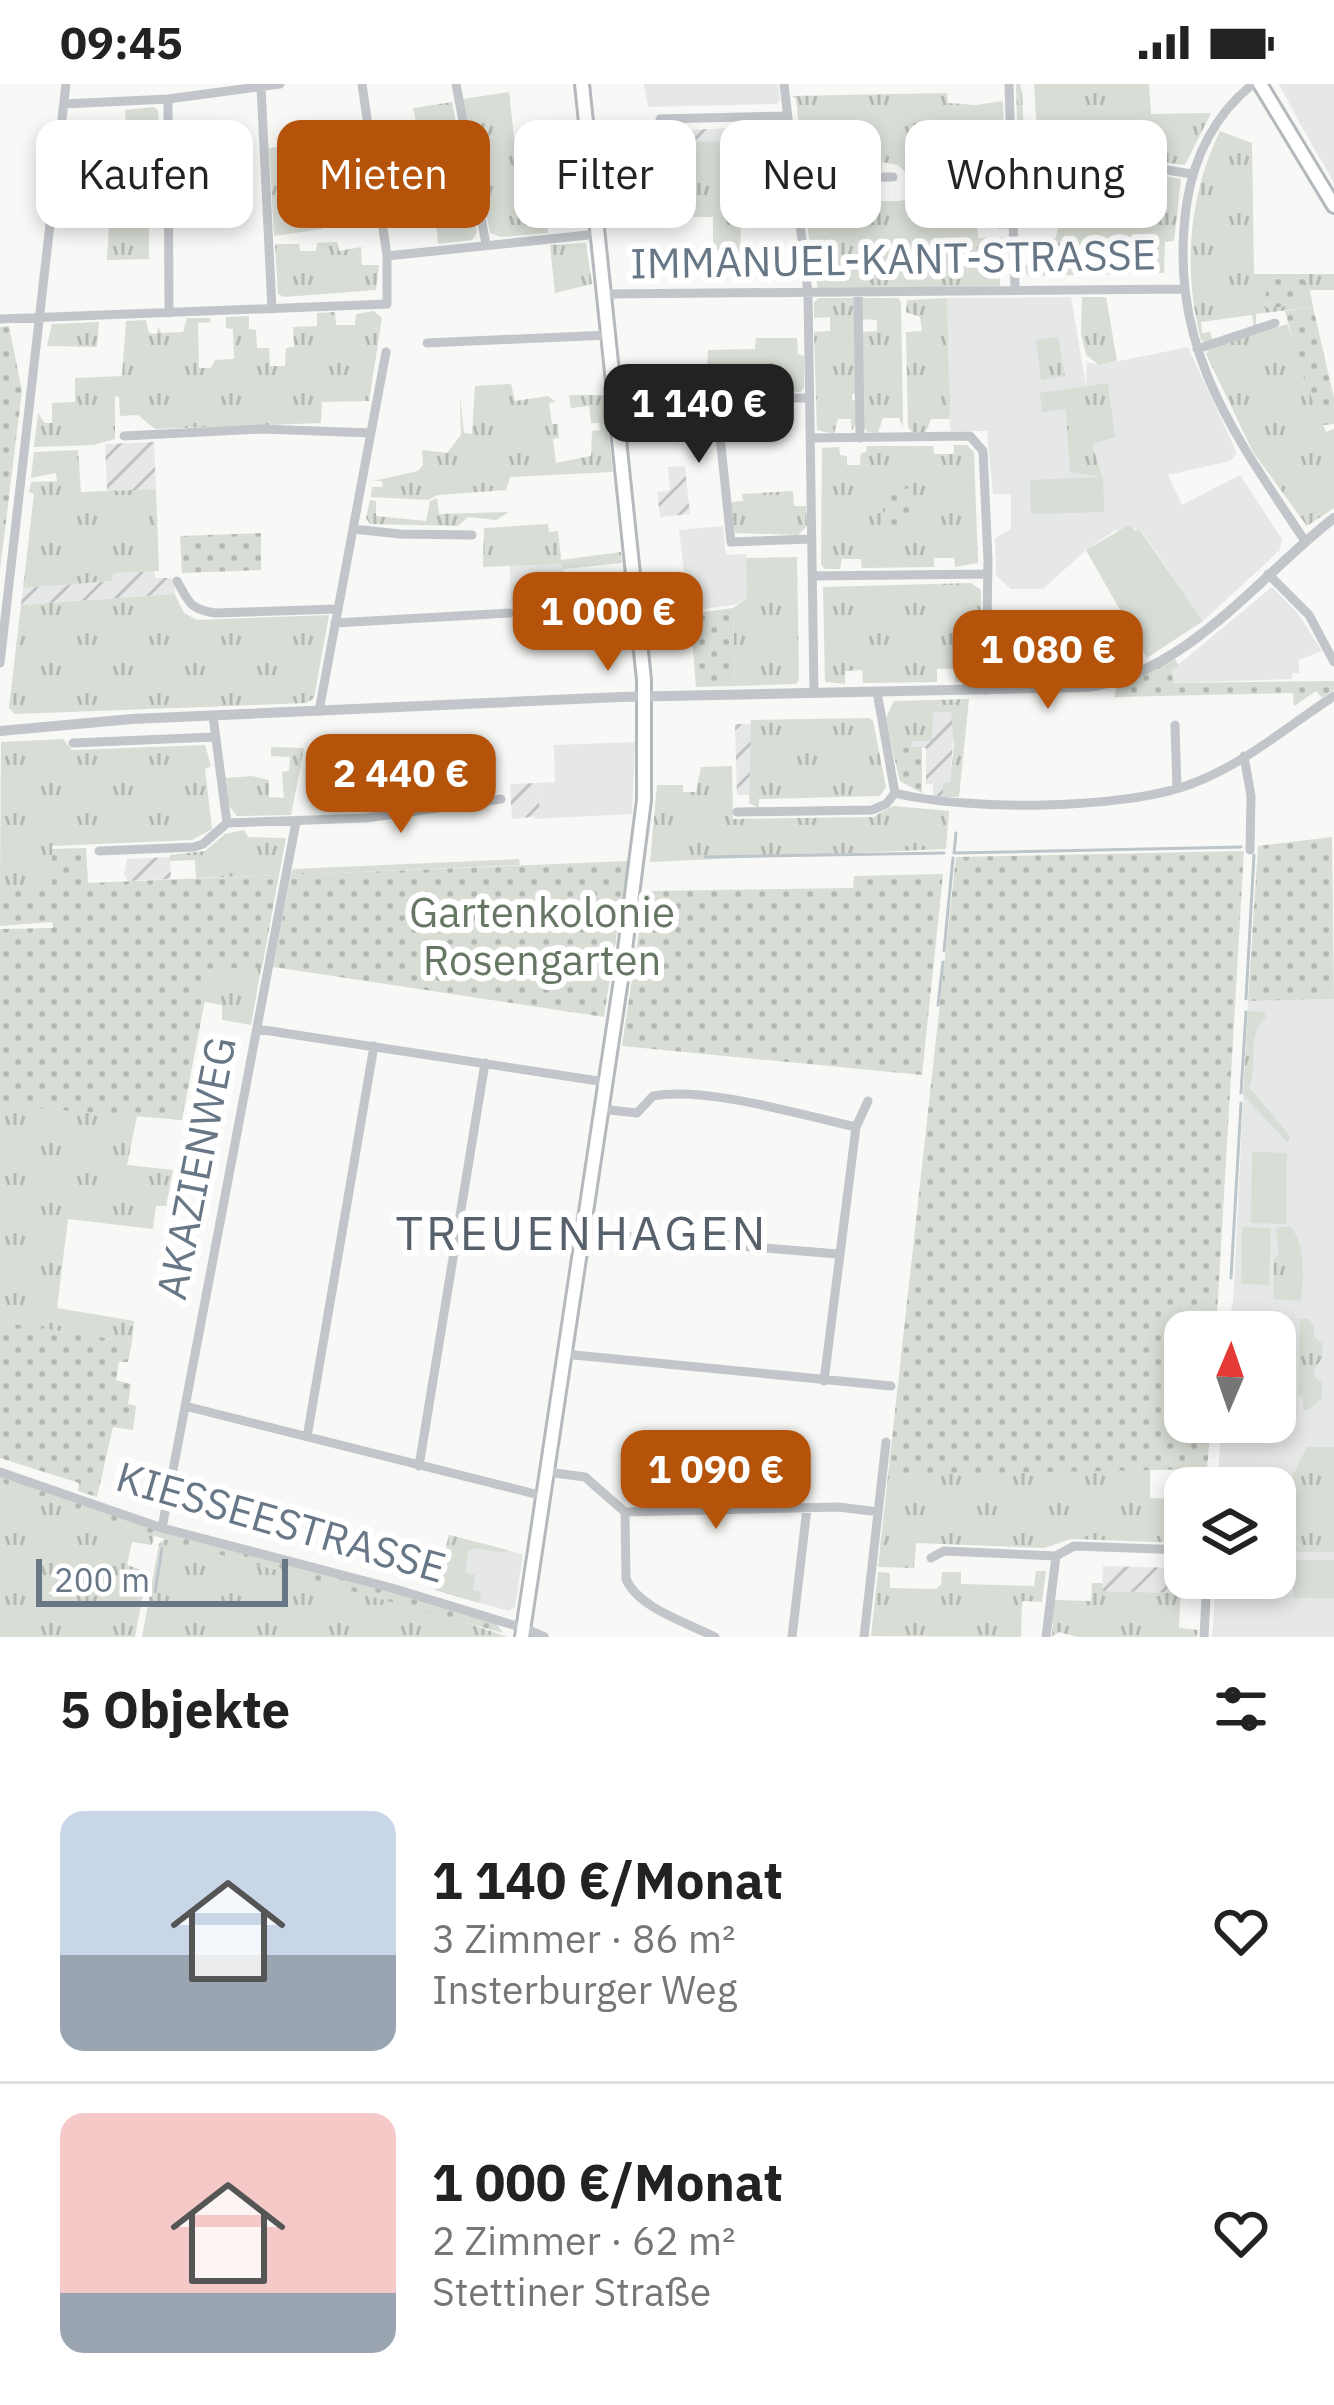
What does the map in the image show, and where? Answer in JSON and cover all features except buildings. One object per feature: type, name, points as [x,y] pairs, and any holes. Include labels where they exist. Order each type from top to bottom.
[{"type":"main road","points":[[523,1633],[644,812],[645,696],[582,84]]},
{"type":"main road","points":[[1256,84],[1334,206]]},
{"type":"street","points":[[0,663],[66,84]]},
{"type":"street","points":[[64,104],[168,99],[280,84]]},
{"type":"street","points":[[0,319],[387,304],[387,256],[362,84]]},
{"type":"street","points":[[455,84],[486,244]]},
{"type":"street","points":[[784,84],[788,120]]},
{"type":"street","points":[[1009,84],[1010,120]]},
{"type":"street","points":[[1256,84],[1220,118],[1192,174],[1184,223],[1183,289],[1197,349],[1229,423],[1305,541]]},
{"type":"street","points":[[261,87],[272,309]]},
{"type":"street","points":[[168,99],[169,313]]},
{"type":"street","points":[[660,119],[788,116]]},
{"type":"street","points":[[1167,170],[1192,174]]},
{"type":"street","points":[[881,177],[892,177]]},
{"type":"street","points":[[801,228],[808,293],[814,693]]},
{"type":"street","points":[[1013,228],[1015,290]]},
{"type":"street","points":[[387,256],[598,234]]},
{"type":"street","name":"IMMANUEL-KANT-STRASSE","points":[[604,295],[1183,289]]},
{"type":"street","points":[[858,292],[860,438]]},
{"type":"street","points":[[1197,349],[1275,323]]},
{"type":"street","points":[[427,343],[609,335]]},
{"type":"street","points":[[319,711],[386,352]]},
{"type":"street","points":[[810,398],[723,398],[717,407],[730,542],[812,539]]},
{"type":"street","points":[[124,436],[262,429],[371,433]]},
{"type":"street","points":[[811,438],[970,436],[978,442],[983,451],[988,574],[986,690]]},
{"type":"street","points":[[0,729],[645,696],[1086,687],[1135,674],[1203,632],[1334,518]]},
{"type":"street","points":[[353,529],[472,535]]},
{"type":"street","points":[[812,576],[988,574]]},
{"type":"street","points":[[1268,574],[1309,615],[1333,658]]},
{"type":"street","points":[[176,581],[189,607],[214,614],[338,609]]},
{"type":"street","points":[[335,623],[510,613]]},
{"type":"street","points":[[877,692],[896,793]]},
{"type":"street","points":[[896,793],[956,804],[1130,800],[1216,773],[1334,696]]},
{"type":"street","points":[[214,716],[227,823]]},
{"type":"street","points":[[1175,725],[1177,789]]},
{"type":"street","points":[[74,743],[214,737]]},
{"type":"street","points":[[1244,756],[1251,796],[1250,850]]},
{"type":"street","points":[[737,812],[872,810],[896,793]]},
{"type":"street","points":[[99,850],[194,847],[227,823],[366,818],[501,800]]},
{"type":"street","name":"AKAZIENWEG","points":[[162,1528],[296,822]]},
{"type":"street","points":[[257,1029],[605,1082]]},
{"type":"street","points":[[307,1437],[374,1046]]},
{"type":"street","points":[[419,1466],[485,1063]]},
{"type":"street","points":[[601,1109],[637,1113],[653,1096],[669,1095],[743,1103],[856,1126]]},
{"type":"street","points":[[824,1381],[856,1126],[868,1101]]},
{"type":"street","points":[[582,1233],[838,1254]]},
{"type":"street","points":[[565,1354],[891,1386]]},
{"type":"street","points":[[185,1406],[543,1496]]},
{"type":"street","points":[[864,1637],[886,1442]]},
{"type":"street","name":"KIESSEESTRASSE","points":[[0,1472],[162,1528],[392,1588],[544,1637]]},
{"type":"street","points":[[547,1472],[585,1478],[625,1512],[871,1510]]},
{"type":"street","points":[[792,1637],[807,1508]]},
{"type":"street","points":[[625,1512],[630,1588],[715,1637]]},
{"type":"street","points":[[1046,1637],[1056,1556],[1063,1549],[1164,1549]]},
{"type":"street","points":[[931,1558],[944,1551],[1056,1556]]},
{"type":"street","points":[[1204,1637],[1207,1599]]},
{"type":"shaded area","points":[[644,84],[778,84],[780,100],[777,104],[648,107]]},
{"type":"shaded area","points":[[1279,84],[1334,84],[1334,183],[1298,120]]},
{"type":"shaded area","points":[[720,129],[720,143],[696,144],[696,130]]},
{"type":"shaded area","points":[[1071,297],[1086,386],[1087,362],[1100,365],[1188,347],[1237,453],[1230,461],[1168,475],[1182,505],[1240,475],[1282,539],[1280,550],[1203,621],[1140,529],[1114,531],[1043,589],[1011,589],[996,575],[995,538],[1011,529],[1011,494],[993,494],[987,431],[950,431],[947,298]]},
{"type":"shaded area","points":[[154,442],[156,489],[107,491],[105,444]]},
{"type":"shaded area","points":[[685,466],[690,514],[660,517],[657,492],[670,490],[668,467]]},
{"type":"shaded area","points":[[723,526],[726,555],[746,554],[747,598],[734,605],[689,611],[679,530]]},
{"type":"shaded area","points":[[563,564],[571,629],[531,630],[528,604],[511,605],[510,566]]},
{"type":"shaded area","points":[[154,571],[155,578],[173,578],[175,594],[21,605],[23,588],[112,581],[112,573]]},
{"type":"shaded area","points":[[1272,587],[1297,612],[1322,651],[1299,660],[1299,673],[1292,673],[1292,679],[1172,683],[1172,670]]},
{"type":"shaded area","points":[[932,712],[951,712],[954,729],[950,783],[943,797],[933,795],[933,784],[926,784],[926,748],[911,748]]},
{"type":"shaded area","points":[[735,724],[751,724],[752,795],[737,795]]},
{"type":"shaded area","points":[[635,742],[632,814],[532,819],[539,815],[538,783],[555,782],[554,745]]},
{"type":"shaded area","points":[[538,783],[540,816],[512,819],[510,784]]},
{"type":"shaded area","points":[[170,857],[171,879],[128,881],[124,875],[127,859]]},
{"type":"shaded area","points":[[1334,999],[1334,1637],[1212,1637],[1215,1599],[1296,1599],[1296,1467],[1218,1467],[1220,1443],[1296,1443],[1296,1311],[1231,1311],[1248,1001]]},
{"type":"shaded area","points":[[449,1535],[523,1554],[515,1607],[508,1611],[435,1590]]},
{"type":"shaded area","points":[[1103,1566],[1164,1568],[1164,1593],[1102,1591]]},
{"type":"green space","points":[[1016,84],[1020,84],[1023,120],[1017,120]]},
{"type":"green space","points":[[1034,84],[1149,84],[1151,114],[1211,113],[1185,165],[1167,163],[1167,120],[1036,120]]},
{"type":"green space","points":[[509,92],[514,228],[548,228],[548,233],[501,237],[490,233],[490,120],[467,120],[463,99]]},
{"type":"green space","points":[[947,93],[948,103],[1003,101],[1004,120],[905,120],[905,171],[882,162],[881,171],[881,120],[798,120],[792,96]]},
{"type":"green space","points":[[452,102],[455,120],[416,120],[413,108]]},
{"type":"green space","points":[[154,107],[158,120],[126,120],[125,110]]},
{"type":"green space","points":[[1220,131],[1252,143],[1254,274],[1334,274],[1334,290],[1310,290],[1313,307],[1256,314],[1256,327],[1242,330],[1254,326],[1252,315],[1201,322],[1202,333],[1210,332],[1213,341],[1206,343],[1201,340],[1195,313],[1192,234],[1201,182]]},
{"type":"green space","points":[[696,141],[720,142],[720,228],[741,228],[740,255],[713,250],[713,217],[696,217]]},
{"type":"green space","points":[[277,147],[277,228],[323,229],[274,236],[269,148]]},
{"type":"green space","points":[[1167,177],[1181,179],[1174,241],[1165,242],[1164,273],[1028,276],[1022,265],[1051,265],[1050,244],[1021,244],[1021,239],[1056,238],[1058,228],[1167,228]]},
{"type":"green space","points":[[905,200],[905,228],[977,228],[978,238],[1008,237],[1008,252],[1000,253],[1000,286],[818,289],[811,253],[834,250],[832,242],[814,242],[810,247],[808,228],[881,228],[881,201]]},
{"type":"green space","points":[[109,228],[149,228],[149,259],[107,260]]},
{"type":"green space","points":[[437,228],[476,228],[472,240],[438,244]]},
{"type":"green space","points":[[337,242],[339,251],[361,247],[362,265],[379,265],[376,290],[278,294],[275,244],[299,244],[300,251],[316,251],[317,243]]},
{"type":"green space","points":[[586,243],[592,284],[555,293],[550,245]]},
{"type":"green space","points":[[1266,274],[1306,274],[1300,305],[1266,308]]},
{"type":"green space","points":[[1082,297],[1106,297],[1117,361],[1099,365],[1086,355]]},
{"type":"green space","points":[[855,298],[856,394],[852,400],[857,422],[852,431],[851,419],[838,419],[834,434],[817,430],[814,332],[830,331],[830,317],[814,318],[814,302]]},
{"type":"green space","points":[[861,298],[898,298],[901,302],[903,427],[899,418],[883,418],[878,433],[863,427],[862,332],[877,331],[877,320],[861,319]]},
{"type":"green space","points":[[947,298],[950,419],[931,419],[926,432],[912,432],[908,427],[906,332],[922,331],[920,317],[906,312],[907,300]]},
{"type":"green space","points":[[1313,307],[1334,398],[1334,424],[1322,425],[1285,311]]},
{"type":"green space","points":[[374,311],[382,318],[369,401],[322,402],[321,423],[155,429],[138,415],[120,416],[119,397],[115,396],[115,439],[94,445],[34,447],[38,413],[45,423],[52,423],[52,403],[75,402],[75,378],[122,376],[126,321],[146,320],[149,333],[157,334],[158,326],[161,333],[183,332],[187,318],[210,318],[211,322],[198,323],[199,368],[211,368],[215,360],[234,359],[233,329],[226,328],[226,317],[249,316],[257,348],[269,348],[270,366],[285,366],[286,348],[294,347],[293,327],[317,326],[317,313],[335,312],[336,325],[355,325],[356,314]]},
{"type":"green space","points":[[99,322],[97,347],[47,346],[52,324]]},
{"type":"green space","points":[[1287,324],[1326,432],[1334,429],[1334,508],[1307,526],[1253,452],[1206,354],[1209,349]]},
{"type":"green space","points":[[9,326],[22,391],[0,570],[0,327]]},
{"type":"green space","points":[[1058,337],[1065,376],[1041,380],[1036,340]]},
{"type":"green space","points":[[756,338],[797,338],[798,354],[804,356],[801,392],[706,391],[708,350],[755,349]]},
{"type":"green space","points":[[1108,383],[1115,437],[1092,444],[1102,477],[1070,472],[1066,409],[1042,412],[1040,393]]},
{"type":"green space","points":[[511,384],[515,401],[548,396],[556,402],[549,403],[552,424],[558,424],[559,438],[553,439],[556,463],[591,456],[592,431],[600,430],[599,423],[591,423],[589,406],[571,408],[569,395],[604,395],[613,472],[510,477],[506,490],[438,495],[428,500],[371,497],[372,487],[383,487],[382,481],[373,481],[418,471],[423,465],[422,450],[447,453],[461,435],[460,396],[464,433],[472,434],[475,386]]},
{"type":"green space","points":[[954,445],[967,445],[974,452],[978,563],[955,567],[954,558],[934,558],[934,567],[862,568],[861,559],[842,559],[840,569],[821,565],[822,448],[839,447],[840,455],[847,456],[847,465],[860,465],[867,446],[933,446],[934,454],[954,454]]},
{"type":"green space","points":[[78,450],[81,492],[156,489],[159,571],[113,573],[112,581],[23,588],[34,494],[29,492],[31,482],[57,481],[56,473],[31,478],[34,452]]},
{"type":"green space","points":[[1103,477],[1104,512],[1031,514],[1030,480]]},
{"type":"green space","points":[[883,488],[912,488],[912,529],[883,531]]},
{"type":"green space","points":[[793,491],[794,506],[806,506],[807,526],[798,535],[735,533],[730,502],[743,501],[742,494]]},
{"type":"green space","points":[[437,498],[439,514],[509,512],[496,520],[468,517],[458,526],[370,524],[366,518],[370,500],[376,501],[376,516],[426,521],[430,501]]},
{"type":"green space","points":[[548,524],[549,532],[558,531],[561,560],[621,552],[622,563],[563,569],[562,564],[483,567],[484,528]]},
{"type":"green space","points":[[1129,525],[1139,529],[1203,621],[1147,658],[1086,550]]},
{"type":"green space","points":[[261,533],[261,570],[182,573],[180,536]]},
{"type":"green space","points":[[797,557],[799,680],[796,684],[735,686],[733,608],[747,598],[746,558]]},
{"type":"green space","points":[[971,583],[981,590],[981,614],[973,614],[973,629],[981,629],[980,673],[974,680],[955,682],[955,669],[937,669],[937,682],[863,683],[862,670],[845,671],[845,684],[825,682],[823,587]]},
{"type":"green space","points":[[175,594],[184,613],[197,620],[329,615],[314,698],[306,703],[15,714],[9,708],[21,605]]},
{"type":"green space","points":[[733,608],[735,686],[696,687],[690,614]]},
{"type":"green space","points":[[1175,659],[1179,666],[1172,670],[1173,683],[1334,681],[1334,690],[1322,698],[1316,691],[1294,706],[1293,693],[1114,697],[1117,686]]},
{"type":"green space","points":[[969,699],[959,797],[943,797],[943,783],[950,782],[954,746],[951,712],[933,712],[932,741],[912,741],[911,748],[892,748],[886,718],[894,701]]},
{"type":"green space","points":[[869,718],[886,787],[880,796],[759,799],[759,808],[749,803],[751,720]]},
{"type":"green space","points":[[63,739],[72,750],[205,745],[211,766],[205,769],[212,829],[192,840],[52,846],[53,884],[0,886],[1,742]]},
{"type":"green space","points":[[271,747],[304,748],[291,815],[237,816],[229,806],[226,778],[269,780],[269,797],[284,798],[282,772],[289,771],[290,757],[271,756]]},
{"type":"green space","points":[[922,747],[922,793],[900,781],[892,748]]},
{"type":"green space","points":[[732,766],[733,819],[873,817],[893,806],[949,811],[946,849],[650,862],[657,785],[683,785],[683,792],[696,792],[701,767]]},
{"type":"green space","points":[[244,830],[248,837],[286,838],[279,875],[196,878],[195,860],[170,861],[170,855],[205,851],[225,834]]},
{"type":"green space","points":[[1332,837],[1334,999],[1248,1001],[1258,846]]},
{"type":"green space","points":[[86,848],[88,883],[279,875],[262,968],[211,968],[182,1120],[0,1105],[0,929],[53,928],[52,922],[0,926],[0,886],[52,884],[52,849]]},
{"type":"green space","points":[[1244,851],[1217,1311],[1164,1311],[1164,1443],[1209,1443],[1207,1467],[888,1475],[956,857]]},
{"type":"green space","points":[[519,859],[520,865],[291,875],[293,869]]},
{"type":"green space","name":"Gartenkolonie Rosengarten","points":[[628,861],[604,1017],[273,967],[291,875]]},
{"type":"green space","points":[[943,874],[922,1075],[622,1046],[645,891],[853,888],[854,876]]},
{"type":"green space","points":[[211,968],[261,968],[251,1025],[222,1020],[222,1005],[204,1002]]},
{"type":"green space","points":[[1248,1011],[1264,1012],[1266,1017],[1256,1033],[1249,1087],[1290,1136],[1288,1143],[1243,1095]]},
{"type":"green space","points":[[0,1105],[137,1116],[127,1165],[173,1170],[166,1206],[156,1206],[153,1229],[68,1219],[57,1308],[134,1321],[132,1342],[0,1322]]},
{"type":"green space","points":[[1252,1152],[1287,1153],[1286,1224],[1251,1223]]},
{"type":"green space","points":[[1242,1227],[1271,1228],[1269,1285],[1241,1284]]},
{"type":"green space","points":[[1291,1227],[1299,1243],[1300,1301],[1273,1299],[1274,1259],[1279,1254],[1276,1230]]},
{"type":"green space","points":[[1300,1319],[1308,1319],[1314,1337],[1323,1344],[1314,1376],[1322,1383],[1322,1398],[1308,1410],[1303,1410],[1303,1397],[1298,1396]]},
{"type":"green space","points":[[0,1322],[132,1342],[128,1362],[119,1362],[116,1380],[131,1384],[128,1404],[136,1406],[133,1430],[113,1427],[97,1497],[78,1491],[79,1483],[0,1458]]},
{"type":"green space","points":[[1307,1447],[1334,1447],[1334,1552],[1296,1552],[1296,1469]]},
{"type":"green space","points":[[1150,1469],[1150,1498],[1164,1498],[1164,1542],[1071,1539],[1044,1548],[916,1543],[914,1568],[878,1567],[888,1475]]},
{"type":"green space","points":[[0,1475],[166,1533],[394,1591],[497,1624],[503,1633],[164,1539],[0,1482]]},
{"type":"green space","points":[[0,1482],[154,1535],[152,1545],[132,1542],[127,1565],[147,1572],[135,1637],[0,1637]]},
{"type":"green space","points":[[449,1535],[508,1550],[473,1548],[468,1552],[465,1573],[475,1575],[473,1590],[481,1592],[479,1603],[435,1590]]},
{"type":"green space","points":[[164,1539],[432,1611],[508,1637],[142,1637],[159,1544]]},
{"type":"green space","points":[[1296,1560],[1334,1560],[1334,1598],[1296,1598]]},
{"type":"green space","points":[[1036,1571],[1046,1571],[1042,1602],[1022,1601],[1021,1637],[871,1636],[878,1572],[890,1573],[890,1588],[936,1589],[942,1572],[961,1572],[961,1584],[1034,1586]]},
{"type":"green space","points":[[1092,1583],[1102,1583],[1103,1591],[1164,1593],[1164,1599],[1180,1599],[1179,1628],[1198,1630],[1197,1637],[1077,1637],[1059,1632],[1052,1637],[1054,1600],[1091,1601]]},
{"type":"waterway","points":[[956,833],[954,853],[1241,847]]},
{"type":"waterway","points":[[705,857],[944,853]]},
{"type":"waterway","points":[[1246,999],[1254,855]]},
{"type":"waterway","points":[[944,951],[953,858]]},
{"type":"waterway","points":[[938,1005],[943,962]]},
{"type":"waterway","points":[[1241,1093],[1246,1012]]},
{"type":"waterway","points":[[1231,1278],[1241,1103]]},
{"type":"waterway","points":[[155,1592],[162,1548]]},
{"type":"district","name":"TREUENHAGEN","points":[[582,1233]]}]
